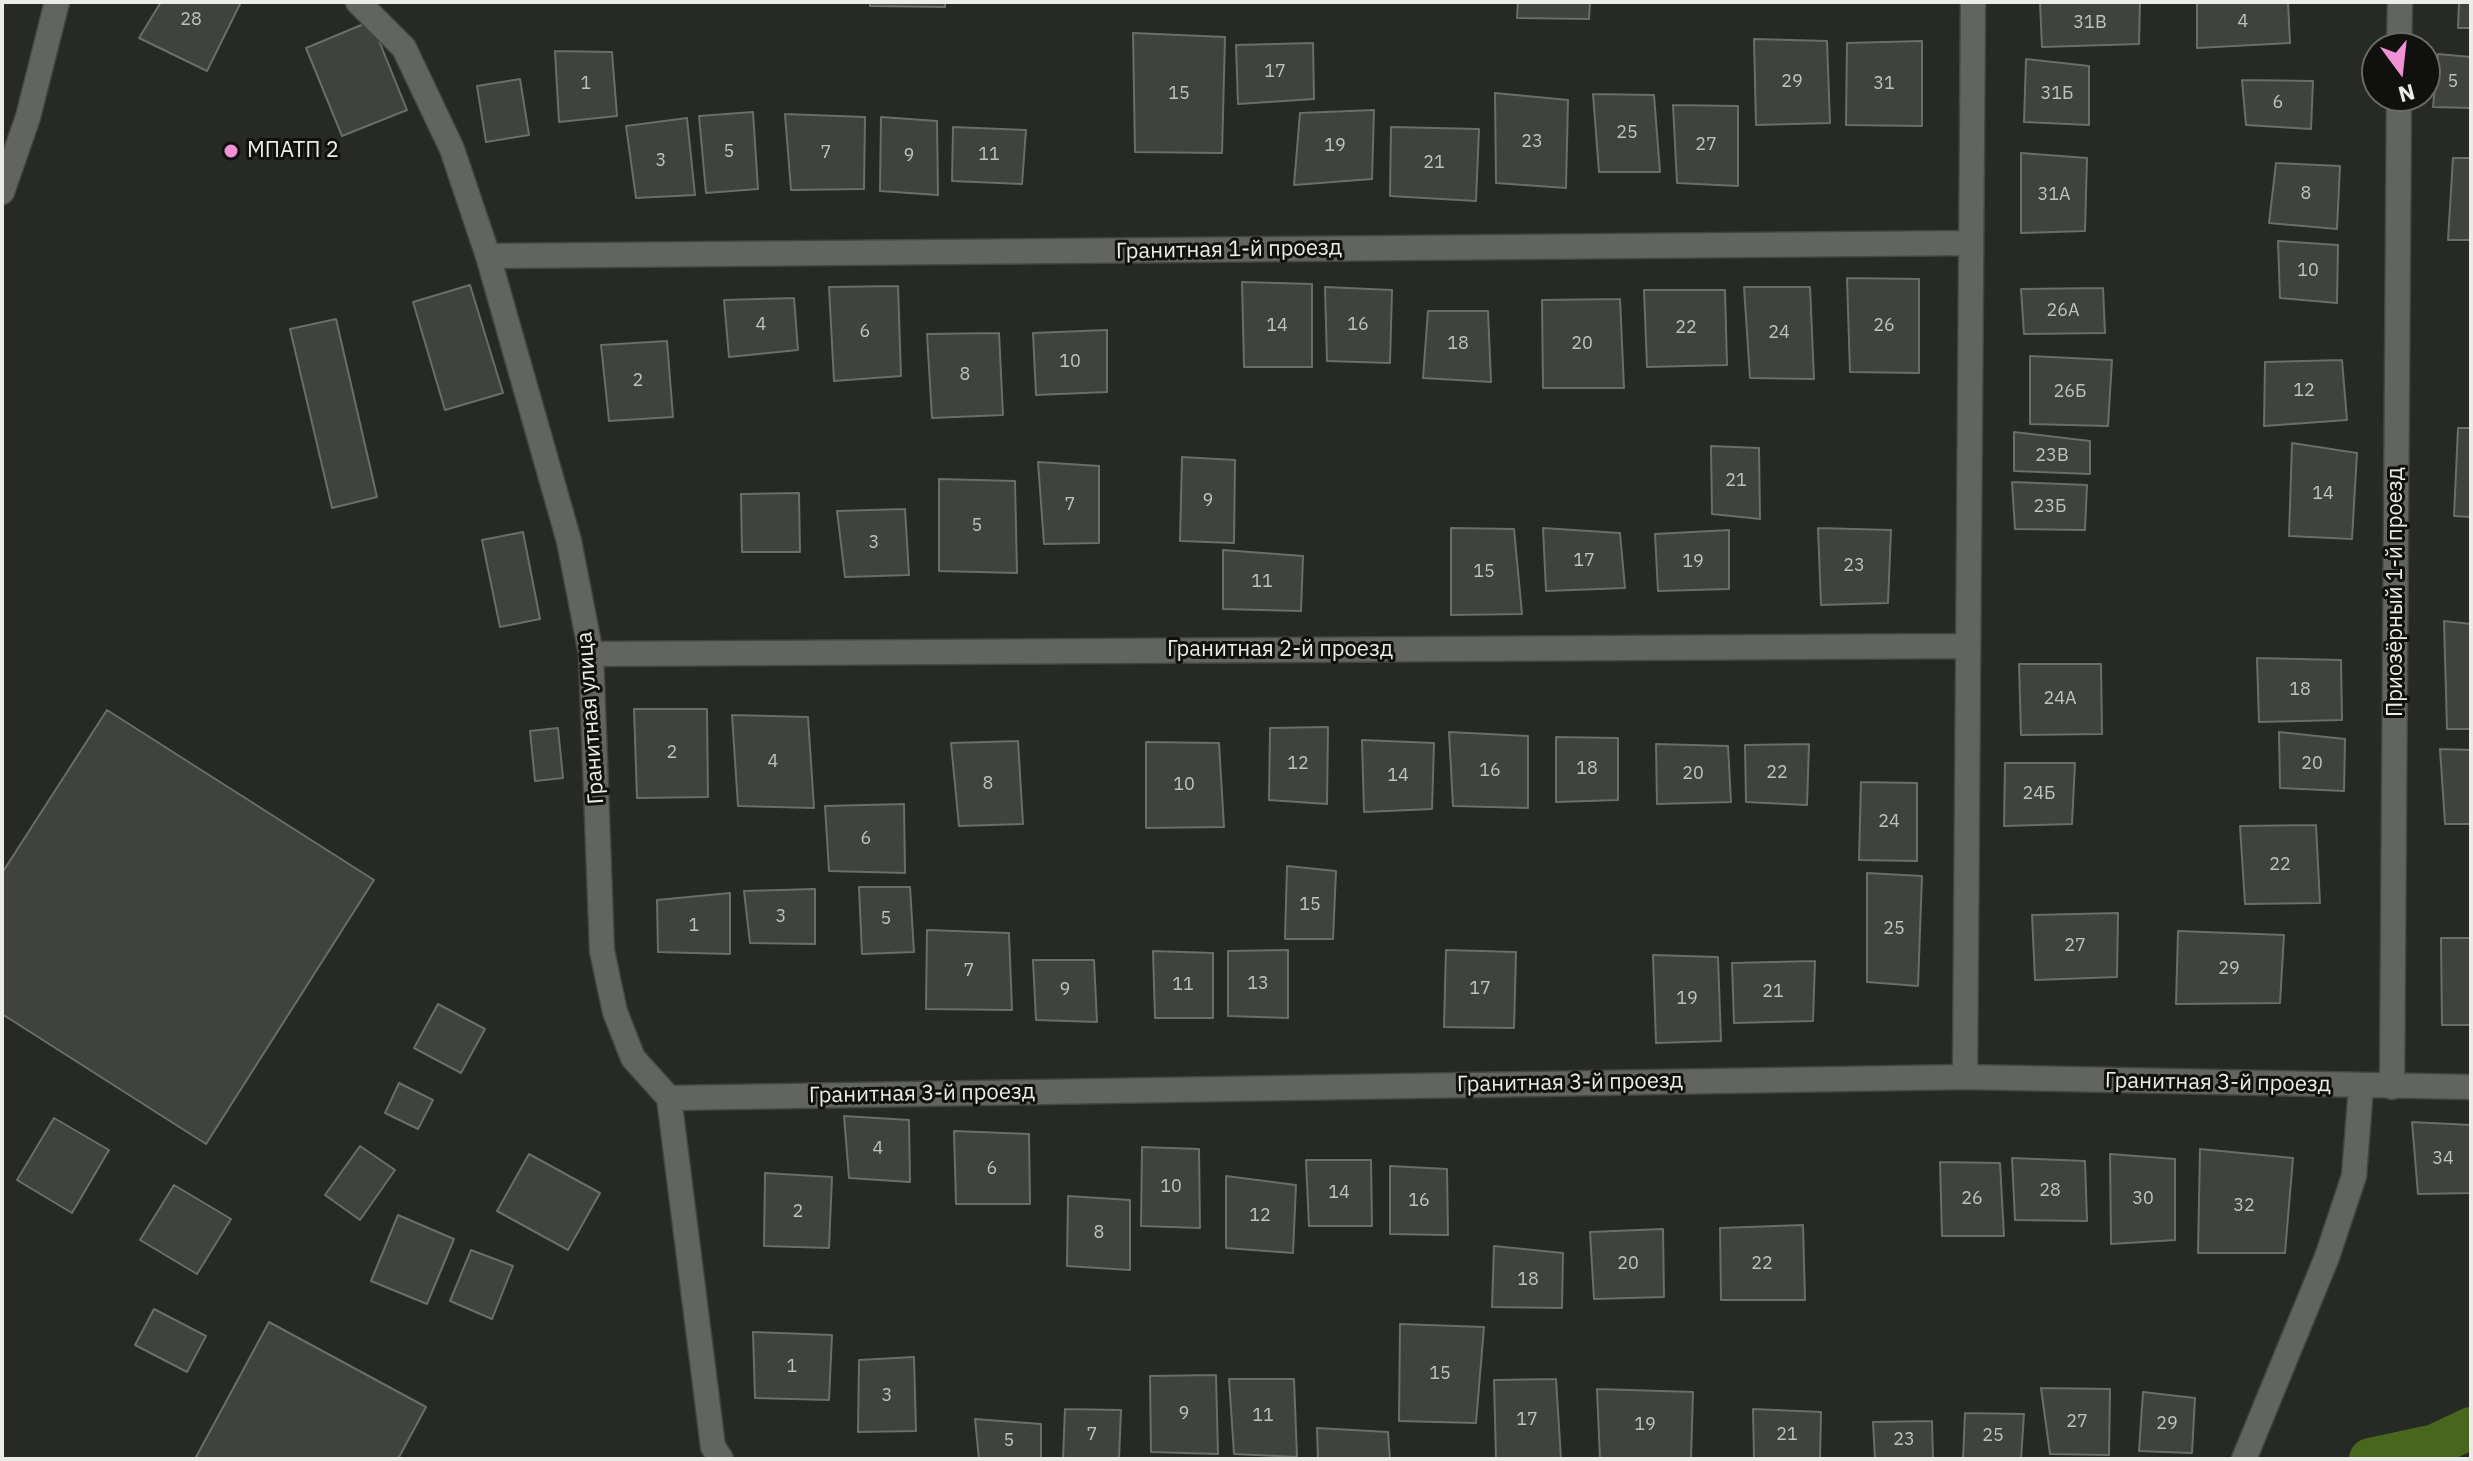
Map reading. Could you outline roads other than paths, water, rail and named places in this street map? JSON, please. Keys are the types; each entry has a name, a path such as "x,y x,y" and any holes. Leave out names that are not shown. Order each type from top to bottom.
{"street":[{"path":"2,192 28,117 57,2"},
{"name":"Гранитная улица","path":"358,2 404,48 452,149 488,256 569,541 591,654 602,951 615,1012 633,1058 669,1098"},
{"path":"1965,1077 1973,2"},
{"path":"2399,32 2400,2"},
{"name":"Приозёрный 1-й проезд","path":"2392,1087 2399,112"},
{"name":"Гранитная 1-й проезд","path":"488,256 1971,243"},
{"name":"Гранитная 2-й проезд","path":"591,654 1968,646"},
{"name":"Гранитная 3-й проезд","path":"669,1098 1965,1077 2471,1087"},
{"path":"2244,1459 2327,1257 2354,1176 2361,1087"},
{"path":"669,1098 713,1447 721,1459"}],"waterway":[{"path":"2370,1459 2435,1445 2471,1428"}],"place":[{"name":"МПАТП 2","path":"231,151"}]}
